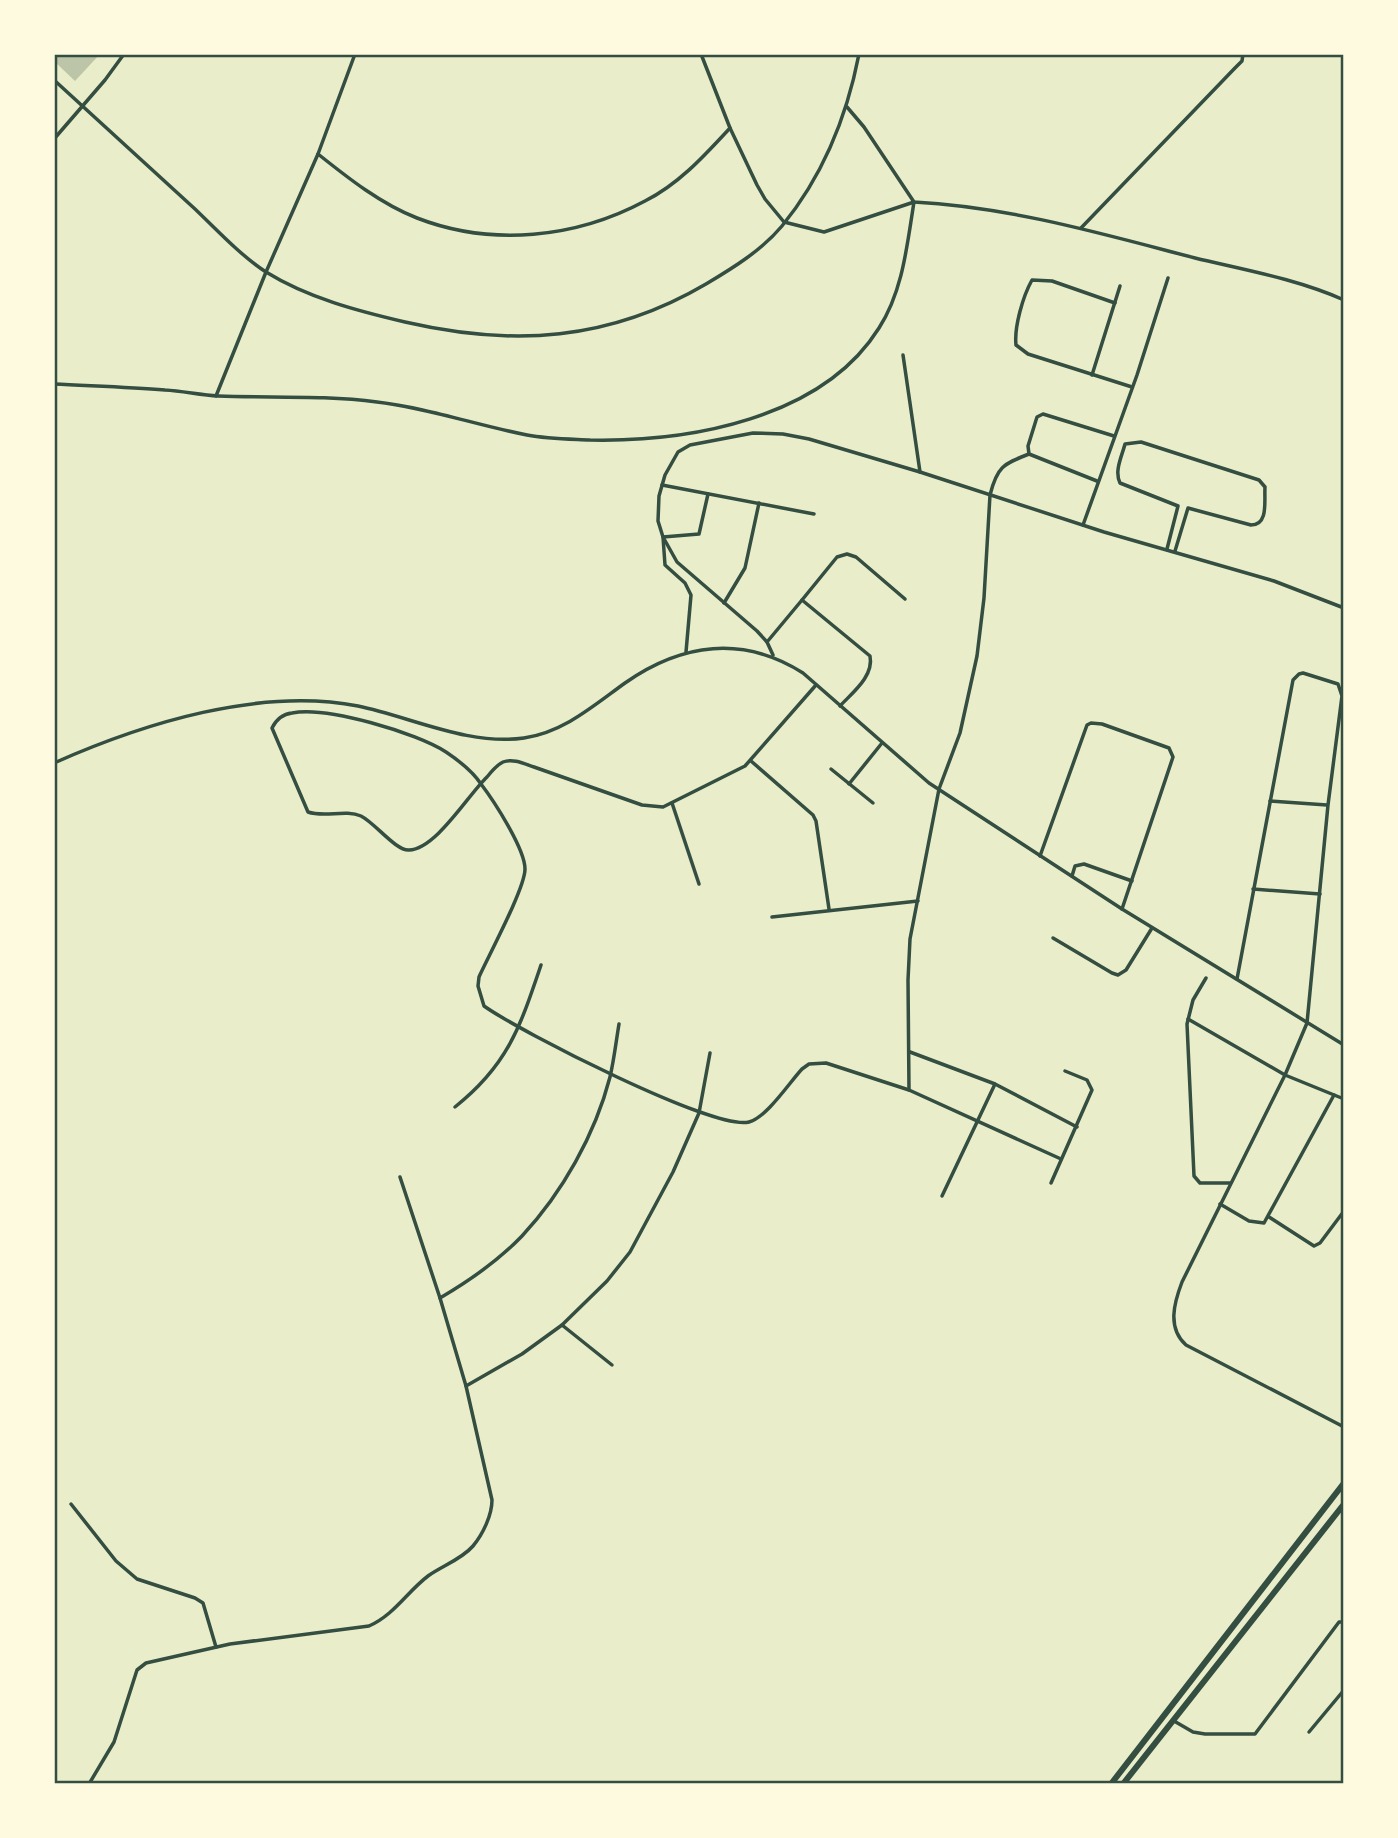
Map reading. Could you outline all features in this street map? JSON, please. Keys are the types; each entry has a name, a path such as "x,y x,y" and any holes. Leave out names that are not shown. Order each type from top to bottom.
{"highway":[{"path":"1111,1784 1344,1483"},
{"path":"1123,1784 1344,1504"}],"street":[{"path":"54,139 124,54"},
{"path":"216,396 318,154 355,54"},
{"path":"701,54 730,128 757,185 785,222 824,232 914,202 987,209 1080,228 1288,281 1344,300"},
{"path":"54,80 266,272 323,299 435,329 472,335 552,336 623,322 675,302 722,275 752,253 785,222 816,175 847,107 859,54"},
{"path":"1080,228 1242,61 1242,54"},
{"path":"54,384 167,390 216,396 376,401 433,411 551,439 629,441 730,426 776,410 819,387 858,357 878,331 894,300 914,202 864,127 847,107"},
{"path":"318,154 347,178 416,218 491,234 526,235 582,227 647,201 683,176 730,128"},
{"path":"1083,525 1168,278"},
{"path":"1115,303 1052,281 1032,281 1021,314 1016,345 1028,354 1132,387"},
{"path":"1092,375 1121,286"},
{"path":"904,355 920,472"},
{"path":"1029,454 1028,446 1037,417 1043,414 1114,436"},
{"path":"774,657 767,642 677,562 663,537 658,521 662,485 670,463 678,452 690,445 753,433 783,434 809,439 1083,525 1274,580 1344,608"},
{"path":"1167,549 1178,506 1120,483 1118,468 1125,443 1141,442 1259,480 1265,487 1264,515 1256,526 1188,508 1175,551"},
{"path":"909,1090 910,939 939,789 962,723 977,656 993,480 1003,464 1029,454 1098,481"},
{"path":"662,485 814,514"},
{"path":"663,537 699,534 708,494"},
{"path":"724,603 745,568 759,503"},
{"path":"663,537 665,565 685,583 691,595 686,652"},
{"path":"767,642 837,557 847,554 856,556 905,599"},
{"path":"802,600 870,656 872,665 869,673 840,707"},
{"path":"54,763 99,743 187,717 276,701 335,702 464,735 497,740 524,738 558,729 600,703 646,669 686,652 723,648 748,650 774,657 803,673 939,789 1152,928 1344,1045"},
{"path":"1237,979 1293,680 1303,673 1338,684 1342,696 1328,805 1307,1023 1179,1290 1174,1320 1178,1336 1192,1348 1344,1427"},
{"path":"816,685 789,713 751,761 739,770 672,803 659,807 642,805 516,762 500,763 480,783 430,840 419,848 404,850 359,815 308,812 272,728 283,716 295,712 348,717 431,744 446,753 480,783 520,848 525,871 479,976 478,986 484,1006 520,1028 699,1113 742,1123 752,1121 762,1114 802,1069 809,1064 826,1063 909,1090 1061,1159"},
{"path":"1040,856 1084,729 1091,723 1102,724 1169,748 1174,757 1122,909"},
{"path":"849,784 882,743"},
{"path":"751,761 813,815 829,909"},
{"path":"831,769 873,803"},
{"path":"1270,801 1328,805"},
{"path":"672,803 699,884"},
{"path":"1072,876 1075,866 1084,864 1133,882"},
{"path":"1253,889 1320,894"},
{"path":"772,917 918,901"},
{"path":"1053,938 1118,975 1126,970 1152,928"},
{"path":"455,1107 473,1093 495,1068 520,1028 541,965"},
{"path":"1206,978 1193,1000 1188,1019 1194,1178 1202,1184 1230,1183"},
{"path":"1188,1019 1284,1074 1344,1099"},
{"path":"440,1298 487,1266 521,1237 565,1179 600,1106 611,1073 619,1024"},
{"path":"909,1052 995,1084 1077,1127"},
{"path":"466,1386 522,1354 562,1325 607,1281 630,1252 669,1180 699,1113 710,1053"},
{"path":"1051,1183 1093,1090 1087,1080 1065,1071"},
{"path":"942,1196 995,1084"},
{"path":"1220,1203 1256,1223 1264,1223 1334,1095"},
{"path":"89,1784 114,1742 137,1670 146,1663 158,1658 216,1647 369,1626 390,1613 426,1577 473,1546 483,1529 492,1508 492,1500 466,1386 400,1177"},
{"path":"1269,1217 1314,1247 1344,1211"},
{"path":"562,1325 612,1365"},
{"path":"71,1504 116,1561 136,1579 203,1603 216,1647"},
{"path":"1172,1720 1193,1732 1255,1734 1339,1622 1344,1622"},
{"path":"1309,1732 1344,1690"}],"building":[{"path":"54,54 100,54 75,81 54,61"}]}
